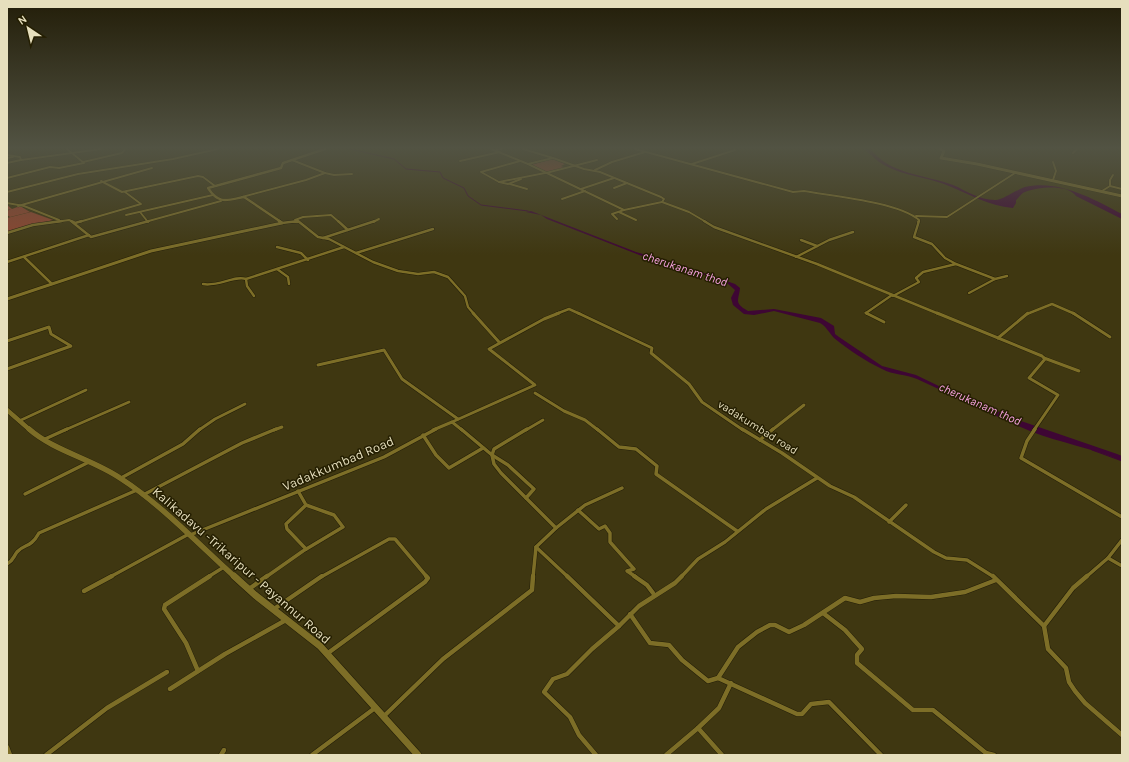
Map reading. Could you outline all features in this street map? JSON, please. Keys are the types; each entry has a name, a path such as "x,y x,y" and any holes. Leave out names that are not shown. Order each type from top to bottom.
{"main road":[{"path":"1073,185 1122,196"},
{"name":"Kalikadavu -Trikaripur - Payannur Road","path":"8,412 45,439 91,461 121,478 143,495 224,568 327,654 418,755"}],"street":[{"path":"7,192 36,185"},
{"path":"18,206 89,185"},
{"path":"75,223 141,204 124,192 108,185"},
{"path":"124,192 158,185"},
{"path":"220,185 208,188 213,195 221,201"},
{"path":"7,262 88,235 94,236 221,201 289,185"},
{"path":"510,185 527,189"},
{"path":"571,185 624,210"},
{"path":"581,189 594,185"},
{"path":"614,188 624,185"},
{"path":"632,185 661,197 664,199 662,202"},
{"path":"764,185 793,192 804,192 870,202 903,210 916,216 946,218 997,185"},
{"path":"1102,191 1110,186 1122,189"},
{"path":"562,198 585,191"},
{"path":"126,215 213,195"},
{"path":"242,197 282,222"},
{"path":"617,219 612,214 662,202 688,212 714,227 796,257 1079,371"},
{"path":"7,203 24,206 60,221"},
{"path":"140,212 148,222"},
{"path":"618,212 636,220"},
{"path":"294,221 303,217 331,215 348,230"},
{"path":"916,216 919,220 915,228 914,237 932,244 946,258 956,264 995,279"},
{"path":"323,238 376,222 379,218"},
{"path":"7,233 33,225 69,220 75,223 88,235"},
{"path":"7,299 151,251 282,222 294,221 298,221 318,237 330,239 373,262 398,271 418,274 434,272 448,277 465,296 468,307 489,333 500,342 491,347 490,350 535,385 452,422 492,455 508,465 534,489 526,498"},
{"path":"356,253 433,229"},
{"path":"796,257 817,246 852,232"},
{"path":"801,240 817,246"},
{"path":"277,247 301,253 308,260"},
{"path":"203,284 214,286 241,278 246,279 344,247"},
{"path":"24,257 52,284"},
{"path":"884,322 866,313 892,296 919,282 916,278 920,273 956,264"},
{"path":"277,269 288,278 289,284"},
{"path":"969,293 995,279 1007,276"},
{"path":"246,279 247,286 254,296"},
{"path":"998,338 1028,313 1052,304 1073,313 1110,337"},
{"name":"vadakumbad road","path":"500,342 569,308 650,346 652,348 650,353 689,384 702,402 731,423 818,478 854,497 934,552 947,558 967,560 1009,590 1044,626"},
{"path":"7,341 49,327 51,329 51,334 71,346 7,368"},
{"path":"318,365 384,350 402,379 458,419"},
{"path":"1044,358 1029,378 1058,395 1053,405 1037,424 1032,433 1021,456 1023,461 1122,517"},
{"path":"19,421 86,390"},
{"path":"535,393 564,411 585,420 619,447 636,449 657,466 656,474 737,532"},
{"path":"45,439 130,402"},
{"path":"121,478 183,444 214,419 245,404"},
{"path":"760,440 804,405"},
{"path":"543,420 494,449 492,455 494,464 556,528"},
{"name":"Vadakkumbad Road","path":"84,591 188,535 384,458 423,435 452,422"},
{"path":"143,495 242,444 282,427"},
{"path":"423,435 436,455 449,468 483,448"},
{"path":"25,494 91,461"},
{"path":"596,755 579,735 570,717 544,692 553,679 567,674 630,614 650,598 675,584 698,559 737,532 766,509 818,478"},
{"path":"383,717 443,659 532,590 536,547 556,528 585,505 622,488"},
{"path":"7,564 14,560 20,549 33,543 39,533 137,490"},
{"path":"249,589 306,549 343,527 334,515 306,505 298,491"},
{"path":"306,505 286,524 287,529 306,549"},
{"path":"889,522 906,505"},
{"path":"578,510 599,529 605,526 610,533 610,542 634,569 627,571 647,585 654,593"},
{"path":"274,609 324,575 389,540 395,539 398,541 428,578 425,582 327,654"},
{"path":"1122,540 1108,558 1073,588 1044,626 1048,649 1066,668 1069,682 1075,691 1085,703 1122,735"},
{"path":"536,547 619,626"},
{"path":"1108,558 1122,566"},
{"path":"198,671 186,643 164,608 165,605 224,568"},
{"path":"718,678 738,647 757,632 770,625 775,625 789,632 796,630 823,613 832,604 845,598 860,602 874,598 896,596 932,597 966,592 996,580"},
{"path":"823,613 845,630 862,649 857,654 857,663 913,710 933,710 986,753 994,755"},
{"path":"630,614 650,642 669,645 682,660 708,681 718,678 732,683 797,714 802,714 811,704 829,702 881,755"},
{"path":"170,690 230,650 288,620"},
{"path":"46,755 107,708 167,672"},
{"path":"666,755 719,708 732,683"},
{"path":"312,755 375,708"},
{"path":"698,728 722,755"},
{"path":"7,747 10,755"}],"shaded area":[{"path":"7,205 12,209 20,206 30,212 10,217 7,215 7,211 11,209 7,210"},
{"path":"31,212 53,220 7,232 7,218"}],"water":[{"path":"944,185 953,185 973,195 989,200 998,200 1025,187 1037,185 1063,188 1100,202 1122,214 1122,219 1076,196 1072,192 1059,188 1031,190 1021,194 1016,200 1013,208 995,205"},
{"path":"531,211 636,252 681,265 735,284 740,288 738,301 740,306 748,311 774,309 821,318 834,326 835,334 882,366 916,375 1021,421 1117,454 1122,456 1122,461 1111,456 1030,431 917,379 886,371 863,359 845,347 820,323 774,311 754,315 744,314 733,305 731,298 735,290 727,283 671,263 647,258 547,219 541,215 526,212"}],"waterway":[{"name":"cherukanam thod","path":"457,185 464,188 468,196 481,205 528,211"},
{"name":"cherukanam thod","path":"665,261 677,264"},
{"path":"1092,450 1122,461"}]}
